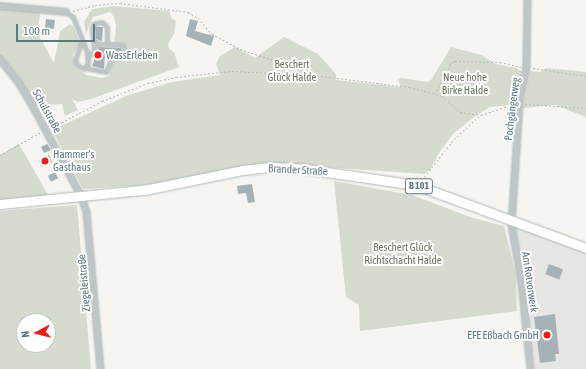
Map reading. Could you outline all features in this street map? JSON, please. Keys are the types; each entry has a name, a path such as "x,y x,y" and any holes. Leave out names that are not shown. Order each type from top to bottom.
{"main road":[{"name":"Brander Straße","path":"0,204 82,197 170,186 242,170 273,167 370,176 416,185 586,248"}],"street":[{"name":"Pochgängerweg","path":"512,221 520,104 527,67 528,0"},
{"path":"0,6 66,12"},
{"name":"Schulstraße","path":"0,59 18,81 82,197"},
{"name":"Ziegeleistraße","path":"82,197 87,212 101,369"},
{"name":"Am Rotvorwerk","path":"512,221 531,369"}],"lane":[{"path":"66,12 73,17 88,58"},
{"path":"94,49 92,28 96,22 106,24 107,44"},
{"path":"82,40 75,60 80,68 106,72 111,59 124,57 126,51 123,45 96,43 88,58 86,68"}],"path":[{"path":"66,12 96,5 120,3 188,12 198,18 212,34 240,49 322,76"},
{"path":"435,94 450,64 455,61 500,62 586,76"},
{"path":"0,155 118,94 176,77 232,71 322,76 409,87 442,96 460,112 481,115"},
{"path":"416,185 427,176 454,139 481,115 504,105 520,104 586,108"}],"shaded area":[{"path":"516,226 586,253 586,369 535,369"}],"green space":[{"path":"114,6 169,11 172,19 176,21 174,34 168,44 169,49 174,52 179,67 91,99 78,102 72,99 78,110 65,116 62,104 35,106 19,79 0,56 0,8 40,12 38,34 54,63 60,31 70,24 74,27 80,43 73,55 75,67 86,75 102,78 109,76 112,61 126,58 128,47 125,44 114,43 116,26 114,17 110,12 93,17 86,34 84,22 92,9"},
{"path":"284,37 318,54 336,74 336,80 401,87 398,80 401,78 427,82 431,80 451,47 481,55 496,64 516,68 521,71 521,75 509,105 490,107 474,117 453,134 439,153 430,170 424,174 265,163 145,185 83,189 52,130 126,96 172,82 220,75 216,64 220,56 235,47 255,58"},
{"path":"546,68 586,72 586,117 555,105 523,108 530,71 540,72"},
{"path":"19,144 51,200 0,204 0,155"},
{"name":"Beschert Glück Richtschacht Halde","path":"334,181 412,195 470,217 504,226 516,275 517,311 360,331 359,305 346,297"},
{"path":"77,205 91,369 0,369 0,211"}],"building":[{"path":"46,19 55,20 54,29 45,28"},
{"path":"190,19 198,21 195,31 214,36 211,46 186,36"},
{"path":"95,27 103,27 102,41 96,39"},
{"path":"99,47 121,48 123,52 122,54 105,55 104,69 92,66"},
{"path":"47,144 51,150 44,153 41,147"},
{"name":"Hammer's Gasthaus","path":"49,155 52,162 42,167 39,161"},
{"path":"55,172 58,178 51,182 48,176"},
{"path":"252,184 255,202 248,203 246,193 238,194 237,186"},
{"path":"549,264 563,269 559,279 545,274"},
{"name":"EFE Eßbach GmbH","path":"555,314 559,354 555,354 556,361 540,363 534,317"}],"place":[{"name":"WassErleben","path":"98,55"},
{"name":"Hammer's Gasthaus","path":"45,161"},
{"name":"EFE Eßbach GmbH","path":"547,335"}],"park label":[{"name":"Beschert Glück Halde","path":"292,71"},
{"name":"Neue hohe Birke Halde","path":"465,84"}]}
